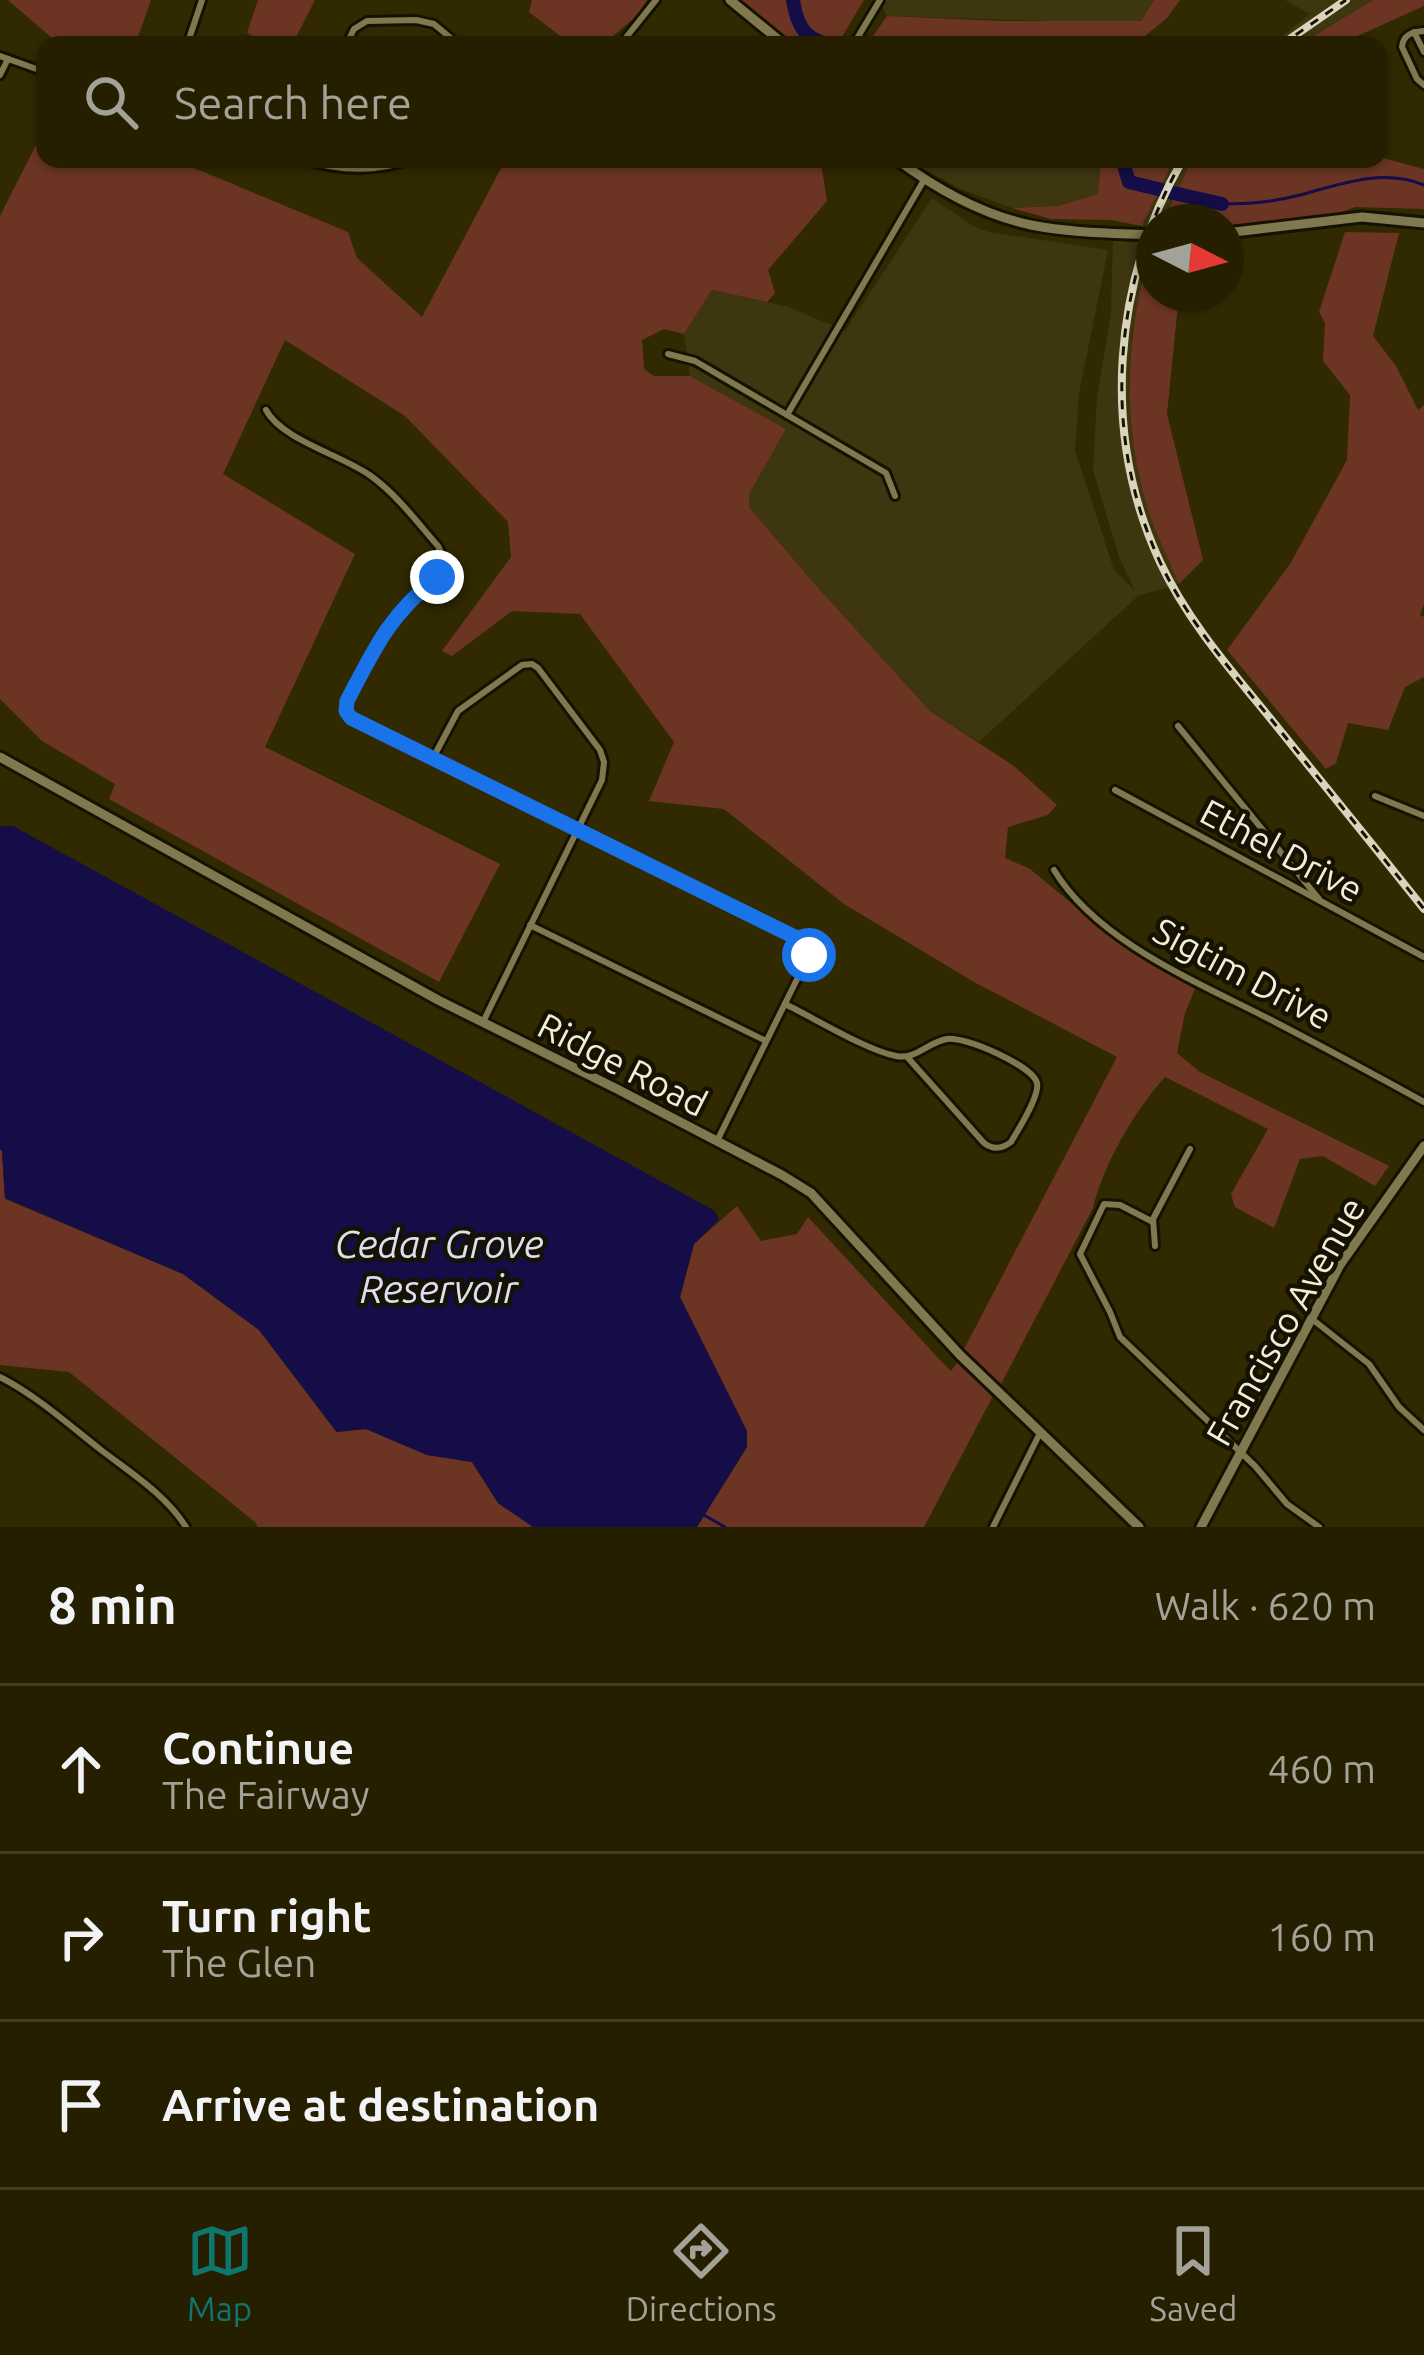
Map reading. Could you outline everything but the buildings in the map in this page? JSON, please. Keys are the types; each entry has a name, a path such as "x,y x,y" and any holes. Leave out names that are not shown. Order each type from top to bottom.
{"main road":[{"path":"730,0 774,36"},
{"path":"910,168 989,212 1020,223 1136,234"},
{"path":"1244,231 1362,217 1424,223"},
{"name":"Ridge Road","path":"0,757 482,1022 811,1193 910,1303 1139,1527"},
{"name":"Francisco Avenue","path":"1201,1527 1340,1265 1424,1146"}],"street":[{"path":"190,36 202,0"},
{"path":"628,36 656,0"},
{"path":"859,36 880,0"},
{"path":"350,36 367,22 416,20 434,24 448,36"},
{"path":"1424,52 1419,31 1402,41 1403,52 1424,85"},
{"path":"0,75 4,58 36,69"},
{"path":"787,415 925,178"},
{"path":"668,354 695,362 886,473 895,496"},
{"path":"266,410 273,424 380,484 443,554 440,573 394,616 346,704 348,715 810,947 717,1142"},
{"path":"433,759 463,706 522,664 532,664 596,745 604,762 602,780 482,1022"},
{"path":"1178,726 1321,902"},
{"name":"Ethel Drive","path":"1115,790 1424,957"},
{"path":"1376,796 1424,817"},
{"name":"Sigtim Drive","path":"1054,870 1090,913 1141,951 1424,1102"},
{"path":"530,925 766,1041"},
{"path":"785,1004 889,1055 908,1058 945,1039 970,1041 1032,1073 1036,1094 1011,1142 991,1147 908,1058"},
{"path":"1155,1246 1153,1222 1190,1149"},
{"path":"1153,1222 1120,1205 1105,1204 1080,1254 1124,1342 1287,1504 1319,1527"},
{"path":"1312,1318 1369,1364 1400,1407 1424,1430"},
{"path":"0,1378 38,1400 155,1492 176,1510 186,1527"},
{"path":"993,1527 1040,1433"}],"shaded area":[{"path":"8,0 151,0 138,36 50,36"},
{"path":"258,0 315,0 297,36 247,33"},
{"path":"532,0 647,0 638,15 613,36 560,36 529,12"},
{"path":"740,0 864,0 842,36 785,36"},
{"path":"878,0 1154,0 1141,21 1083,22 887,16"},
{"path":"1154,0 1180,0 1145,36 873,36 887,16 1141,21"},
{"path":"1285,0 1373,0 1314,36 1282,36 1310,14"},
{"path":"1373,0 1424,0 1424,6 1357,36 1314,36"},
{"path":"36,145 36,168 194,168 348,232 357,258 422,317 501,168 822,168 827,201 768,270 775,293 767,302 712,290 684,334 664,329 642,340 644,369 654,376 690,376 786,429 749,494 749,507 930,711 1014,766 1057,805 1048,815 1008,827 1005,858 1030,869 1099,926 1195,989 1177,1053 1200,1072 1389,1166 1375,1186 1323,1156 1300,1159 1274,1228 1235,1207 1231,1194 1268,1129 1165,1077 1122,1139 1093,1208 1001,1384 963,1351 1117,1057 974,982 844,904 724,809 649,801 674,742 580,614 512,611 452,656 442,651 511,557 508,522 405,416 285,340 223,474 355,554 265,747 500,864 439,982 109,799 115,784 42,741 0,699 0,216"},
{"path":"1388,159 1424,169 1424,209 1355,207 1334,215 1244,224 1244,204 1171,204 1188,168 1388,168"},
{"path":"922,168 1101,168 1098,194 1058,206 1012,208"},
{"path":"1100,168 1170,168 1153,204 1136,204 1136,225 1051,219 1012,208 1058,206 1098,194"},
{"path":"1170,168 1188,168 1171,204 1153,204"},
{"path":"932,198 989,232 1108,250 1079,393 1075,450 1114,570 1135,591 1119,557 1093,470 1097,398 1111,312 1113,240 1134,243 1136,239 1136,312 1129,382 1147,507 1179,584 1138,596 979,742 930,711 749,507 749,494 786,429 690,376 684,334 712,290 789,307 845,331"},
{"path":"1345,232 1399,233 1373,336 1396,366 1418,410 1424,405 1424,604 1420,615 1424,617 1424,677 1405,687 1388,730 1348,723 1336,763 1326,769 1227,650 1290,564 1347,460 1350,395 1323,361 1325,323 1319,312"},
{"path":"1137,312 1177,312 1167,414 1203,560 1179,584 1140,481 1132,430"},
{"path":"0,1150 5,1199 183,1274 259,1330 336,1432 366,1429 427,1455 472,1462 498,1503 533,1527 258,1527 69,1372 0,1365"},
{"path":"737,1206 761,1241 797,1234 808,1217 951,1371 959,1360 994,1394 924,1527 697,1527 747,1447 680,1297 694,1244"}],"water":[{"name":"Cedar Grove Reservoir","path":"0,826 13,826 715,1211 719,1220 694,1244 680,1297 747,1431 747,1447 697,1527 533,1527 498,1503 472,1462 427,1455 366,1429 337,1432 259,1330 183,1274 5,1198 0,1149"}],"waterway":[{"path":"793,0 797,18 810,36"},
{"path":"1125,168 1129,182 1162,190"},
{"path":"1222,204 1281,199 1377,178 1424,185"},
{"path":"1169,192 1222,204"},
{"path":"704,1515 725,1527"}],"railway":[{"path":"1294,36 1346,0"},
{"path":"1178,168 1141,255 1123,358 1128,462 1141,513 1160,562 1196,624 1424,909"}],"route":[{"path":"437,577 400,609 382,633 347,701 351,718 805,942 809,955"}]}
